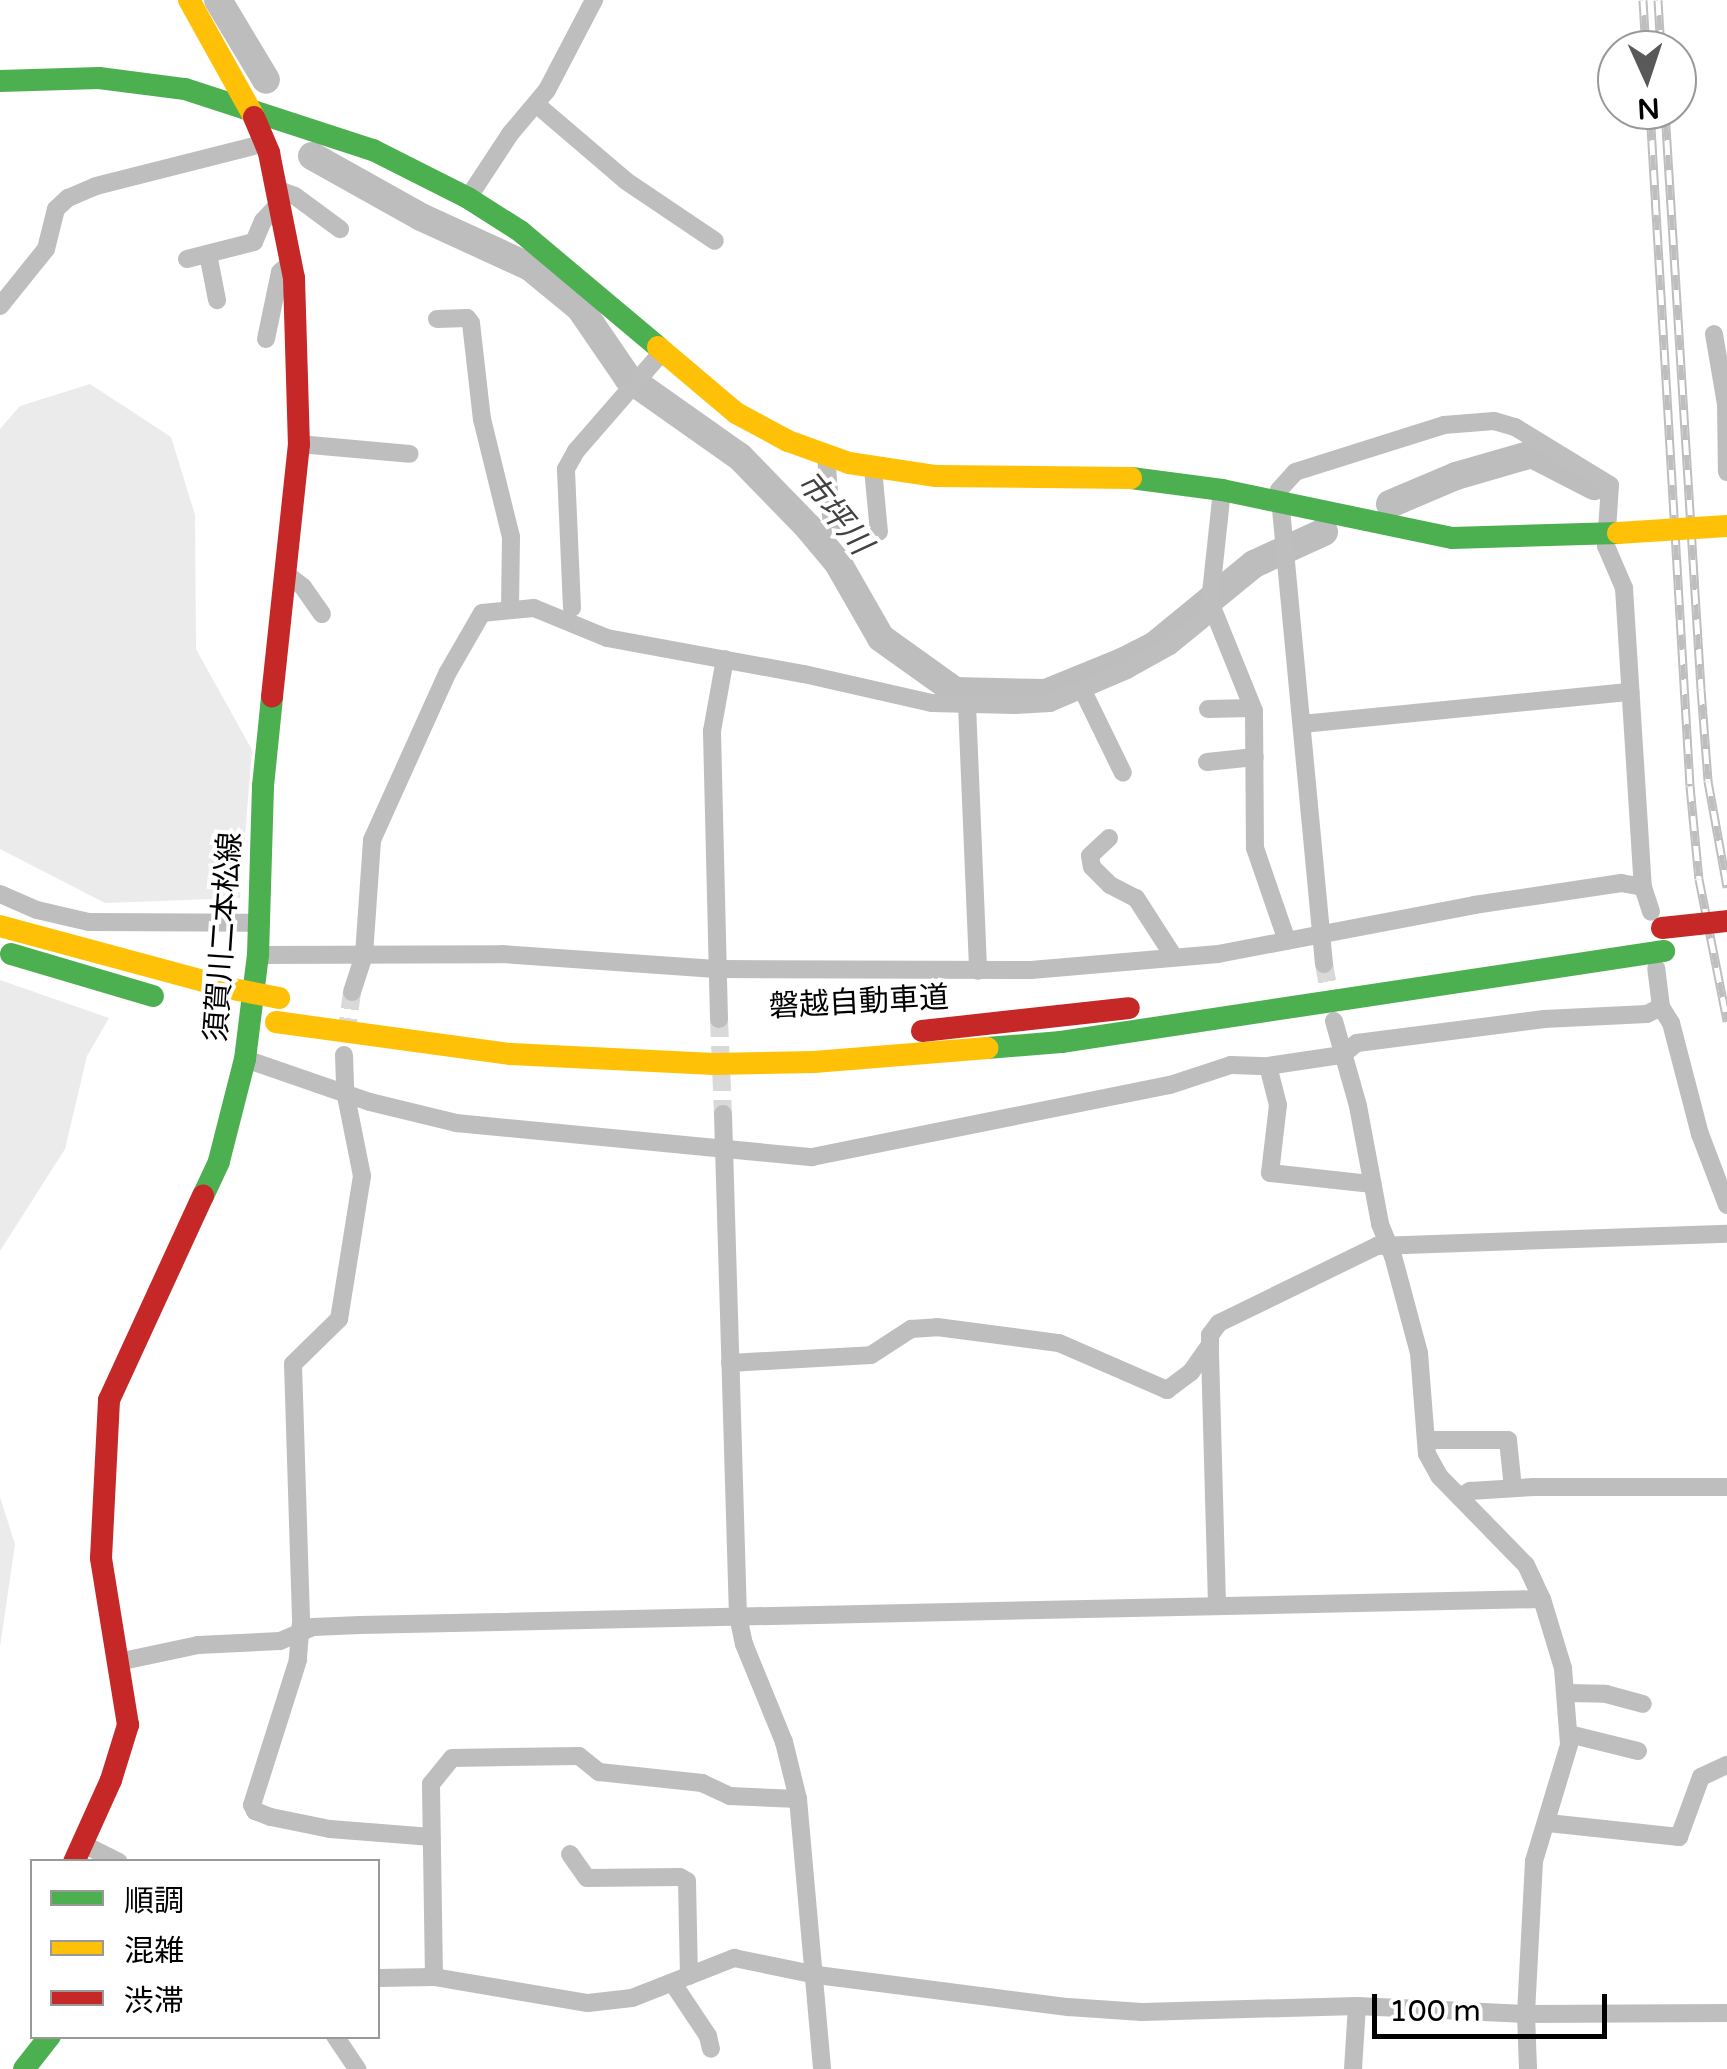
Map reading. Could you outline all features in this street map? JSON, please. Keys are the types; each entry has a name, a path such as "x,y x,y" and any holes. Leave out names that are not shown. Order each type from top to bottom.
{"main road":[{"name":"須賀川二本松線","path":"78,1852 126,1737 128,1708 106,1596 100,1526 109,1400 219,1161 245,1059 258,955 263,786 298,444 291,263 266,143 189,0"},
{"path":"0,80 134,81 186,89 373,150 468,198 549,253 736,413 826,456 873,468 936,476 1136,478 1222,490 1452,538 1727,526"},
{"name":"磐越自動車道","path":"0,926 163,974 276,1022 511,1054 714,1064 814,1062 1061,1042 1658,939 1727,921"},
{"name":"磐越自動車道","path":"828,1037 1057,1018 1658,939 1727,944"},
{"path":"0,951 177,1001"},
{"name":"磐越自動車道","path":"226,1004 279,998 508,1030 694,1040 790,1038"},
{"path":"24,2069 48,2039"}],"street":[{"path":"468,198 536,104 594,0"},
{"path":"536,104 626,181 715,242"},
{"path":"0,306 46,249 56,209 68,198 96,186 266,143"},
{"path":"187,259 254,242 278,196 295,196 340,229"},
{"path":"208,254 218,300"},
{"path":"266,339 280,272 291,263"},
{"path":"436,319 467,318 471,322 482,420 511,537 510,608"},
{"path":"1714,334 1726,404 1727,472"},
{"path":"572,608 566,469 576,450 662,352"},
{"path":"1324,964 1278,490 1295,472 1444,424 1494,421 1515,427 1610,486 1613,533 1609,561 1624,588 1643,887 1658,939 1661,1008 1671,1022 1700,1134 1727,1205"},
{"path":"298,444 410,454"},
{"path":"826,456 832,528"},
{"path":"873,468 879,532"},
{"path":"1222,490 1208,590 1212,611 1252,708 1255,848 1288,941"},
{"path":"286,574 303,587 322,614"},
{"path":"352,992 364,955 372,840 474,621 482,613 534,608 607,638 932,703 967,705 1050,703 1157,654 1212,611"},
{"path":"719,1018 712,731 725,659"},
{"path":"1082,689 1123,773"},
{"path":"1302,724 1630,692"},
{"path":"967,705 978,971"},
{"path":"1208,709 1252,708"},
{"path":"1207,762 1255,757"},
{"path":"1109,838 1090,856 1092,867 1110,885 1136,898 1174,957"},
{"path":"258,955 502,954 719,969 978,971 1174,957 1320,936 1474,906 1622,884 1643,887"},
{"path":"0,894 37,910 89,922 260,923"},
{"path":"245,1059 370,1102 456,1123 812,1157 1170,1085 1231,1065 1268,1066 1342,1055 1358,1044 1544,1018 1637,1015 1661,1008"},
{"path":"1334,1021 1358,1106 1372,1184 1419,1353 1426,1440 1433,1466 1526,1565 1542,1599 1567,1693 1569,1734 1548,1823 1534,1861 1526,2014 1528,2069"},
{"path":"344,1054 344,1090 362,1176 339,1319 293,1364 302,1622 298,1660 253,1796 255,1812 330,1829 432,1837"},
{"path":"1268,1066 1278,1105 1270,1172 1372,1184"},
{"path":"723,1114 738,1616 744,1644 784,1742 798,1799 817,1976 822,2069"},
{"path":"1218,1604 1210,1335 1219,1323 1388,1244 1727,1234"},
{"path":"730,1362 871,1355 911,1329 937,1328 1059,1343 1166,1390 1190,1372 1210,1344"},
{"path":"1426,1440 1508,1440 1513,1488"},
{"path":"1460,1497 1470,1490 1513,1488 1727,1487"},
{"path":"118,1662 198,1645 280,1641 313,1627 360,1624 1542,1599"},
{"path":"1567,1693 1606,1694 1644,1704"},
{"path":"1569,1734 1638,1751"},
{"path":"434,1977 431,1784 452,1758 579,1756 598,1772 702,1782 730,1796 798,1799"},
{"path":"1548,1823 1679,1837 1701,1777 1727,1764"},
{"path":"78,1852 107,1859"},
{"path":"570,1854 587,1878 680,1877 688,1881 682,1980 711,2049"},
{"path":"380,1978 434,1977 588,2002 632,1998 734,1958 817,1976 1123,2010 1357,2006 1526,2014 1727,2013"},
{"path":"1353,2069 1357,2006"},
{"path":"337,2039 357,2069"}],"shaded area":[{"path":"90,384 171,437 195,515 196,649 252,750 240,898 105,903 0,849 0,429 20,406"},
{"path":"0,980 109,1018 87,1056 65,1149 0,1251"},
{"path":"0,1497 15,1544 0,1647"}],"waterway":[{"name":"市坪川","path":"218,0 266,80"},
{"name":"市坪川","path":"312,156 421,217 530,267 580,308 628,378 740,457 808,527 838,563 881,638 955,691 1046,693 1124,661 1155,645 1254,564 1324,532"},
{"name":"市坪川","path":"1390,504 1456,476 1532,454 1594,486"}],"tunnel":[{"path":"1324,964 1332,1008"},
{"path":"346,1036 352,992"},
{"path":"719,1019 723,1114"}],"railway":[{"path":"1643,0 1645,30"},
{"path":"1658,0 1660,30"},
{"path":"1651,130 1690,786 1699,879 1727,1021"},
{"path":"1666,130 1708,781 1727,887"}],"traffic: fast":[{"path":"0,81 99,78 185,89 373,150 468,198 520,231 658,347"},
{"path":"1131,478 1222,490 1452,538 1618,533"},
{"path":"203,1196 219,1161 245,1059 258,955 263,786 272,697"},
{"path":"987,1048 1061,1042 1664,951"},
{"path":"11,954 153,996"},
{"path":"24,2069 48,2039"}],"traffic: slow":[{"path":"189,0 254,117"},
{"path":"658,347 736,413 788,441 849,463 936,476 1131,478"},
{"path":"1618,533 1727,526"},
{"path":"0,926 233,989"},
{"path":"233,989 279,998"},
{"path":"276,1022 511,1054 714,1064 814,1062 987,1048"}],"traffic: jam":[{"path":"254,117 269,153 294,278 299,444 272,697"},
{"path":"1662,928 1727,921"},
{"path":"922,1031 1129,1008"},
{"path":"75,1859 111,1780 128,1725 101,1558 109,1400 203,1196"}]}
